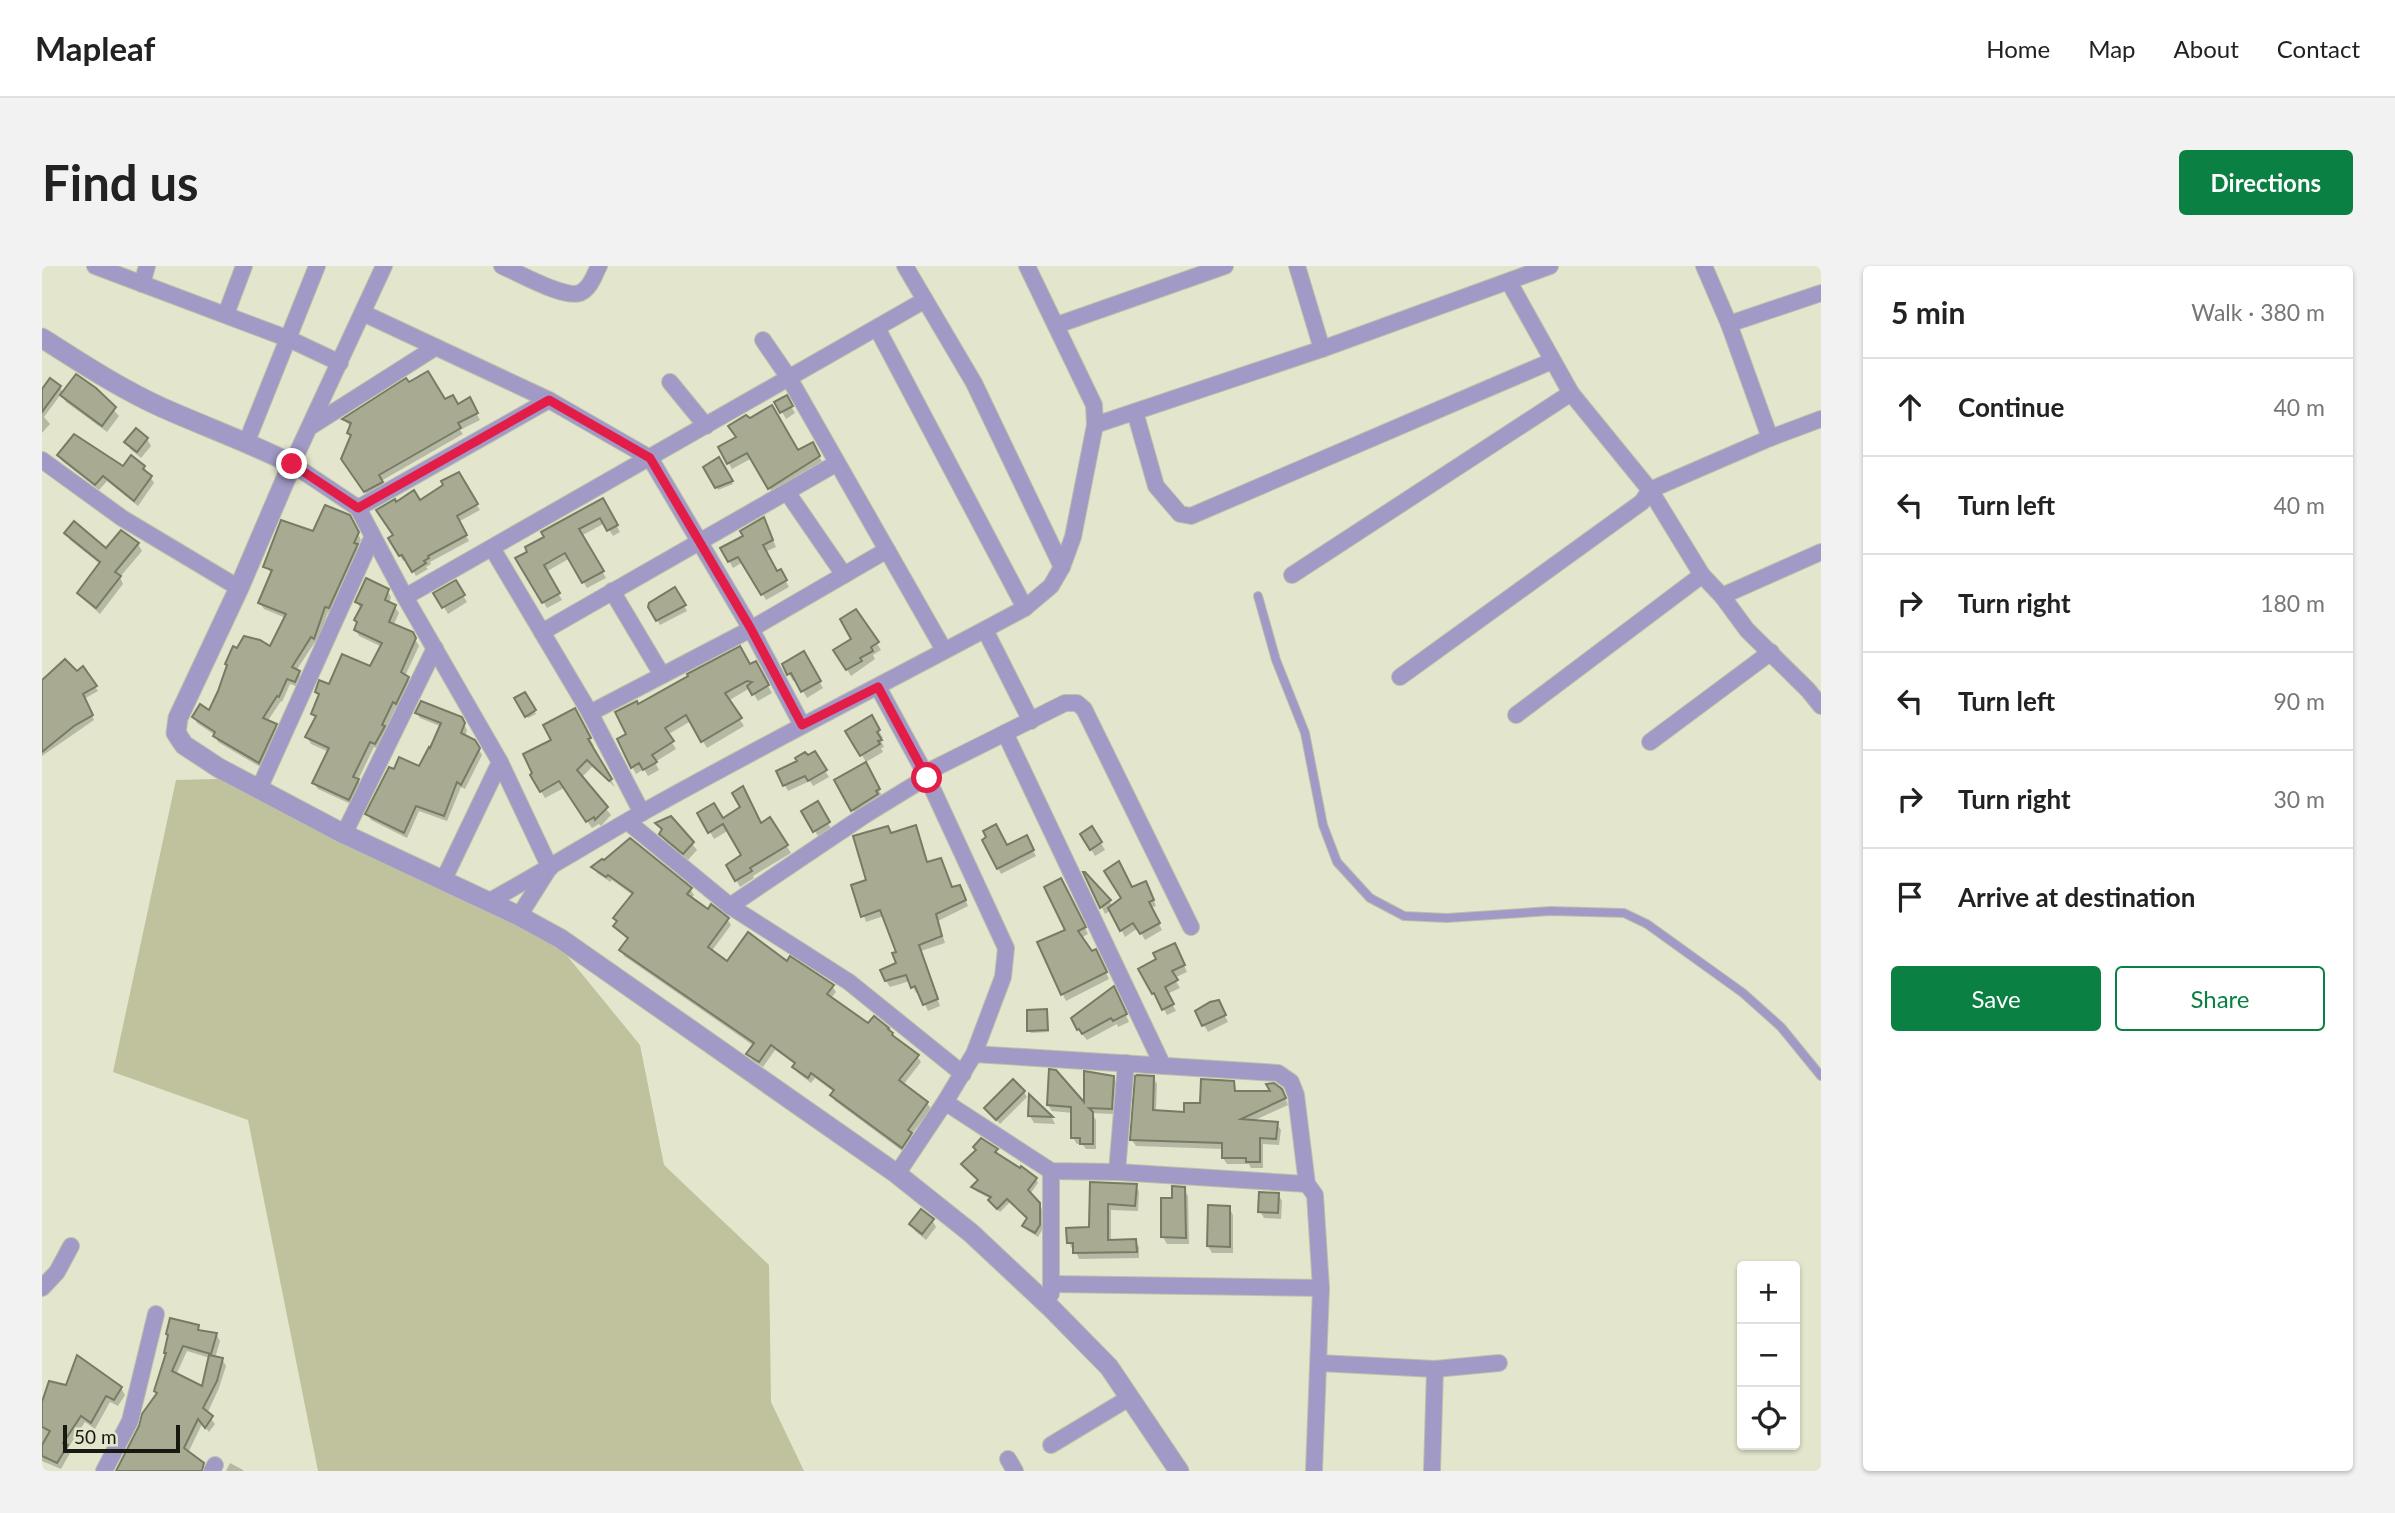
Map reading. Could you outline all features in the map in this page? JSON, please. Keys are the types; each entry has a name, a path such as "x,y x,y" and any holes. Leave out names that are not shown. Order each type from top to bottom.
{"street":[{"path":"95,266 226,314 340,363"},
{"path":"142,284 147,266"},
{"path":"226,314 244,266"},
{"path":"247,441 317,266"},
{"path":"384,266 178,719 176,733 184,745 219,768 344,834 519,916 561,939 897,1174 971,1233 1109,1367 1179,1471"},
{"path":"502,266 566,294 579,293 589,286 599,266"},
{"path":"905,266 974,383 1062,567"},
{"path":"488,902 802,725 1025,608 1051,586 1062,567 1073,537 1095,425 1094,405 1027,266"},
{"path":"1057,325 1226,266"},
{"path":"1297,266 1322,349"},
{"path":"1095,425 1322,349 1550,266"},
{"path":"1704,266 1729,324 1770,438"},
{"path":"1509,282 1571,393 1650,490 1702,575 1722,596 1747,630 1821,706"},
{"path":"1729,324 1821,293"},
{"path":"405,597 925,300"},
{"path":"363,313 549,400 650,458 751,629 802,725"},
{"path":"877,328 1025,608"},
{"path":"42,338 85,366 162,408 247,441 292,464 358,508 372,538 500,762 550,868"},
{"path":"763,340 789,378 944,650"},
{"path":"310,427 436,347"},
{"path":"1135,412 1156,486 1180,514 1191,516 1552,361"},
{"path":"670,382 706,426"},
{"path":"1292,575 1571,393"},
{"path":"358,508 549,400"},
{"path":"1400,677 1642,502 1650,490 1821,419"},
{"path":"42,460 122,518 239,588"},
{"path":"542,632 837,463"},
{"path":"787,492 844,575"},
{"path":"259,789 372,538"},
{"path":"492,548 590,713 635,817 730,906 849,982 963,1074"},
{"path":"590,713 751,629 887,550"},
{"path":"1722,596 1821,552"},
{"path":"1516,715 1702,575"},
{"path":"612,591 662,675"},
{"path":"985,630 1031,721"},
{"path":"344,834 435,648"},
{"path":"1650,742 1771,652"},
{"path":"878,687 925,776 1006,948 1003,977 974,1055 897,1174"},
{"path":"730,906 925,776 1065,704 1077,703 1084,709 1191,927"},
{"path":"1005,733 1163,1066"},
{"path":"443,881 500,762"},
{"path":"519,916 550,868"},
{"path":"974,1055 1278,1073 1291,1082 1296,1095 1307,1184 1315,1195 1321,1288 1314,1471"},
{"path":"1117,1172 1126,1063"},
{"path":"945,1102 1051,1171 1117,1172 1307,1184"},
{"path":"1050,1307 1051,1171"},
{"path":"42,1288 57,1272 71,1246"},
{"path":"1052,1284 1321,1288"},
{"path":"104,1471 130,1421 156,1314"},
{"path":"1319,1363 1435,1369 1499,1363"},
{"path":"1432,1471 1435,1369"},
{"path":"1051,1445 1129,1398"}],"lane":[{"path":"1258,596 1276,660 1305,733 1323,825 1336,862 1370,898 1404,916 1447,918 1551,911 1624,913 1658,931 1743,993 1780,1027 1821,1076"}],"green space":[{"path":"260,778 398,853 542,925 640,1045 664,1165 769,1265 771,1402 804,1471 318,1471 248,1120 113,1072 176,780"}],"building":[{"path":"428,371 445,399 453,395 458,404 470,397 478,413 458,423 461,428 379,475 383,482 364,492 341,459 351,435 347,433 351,423 342,419 406,378 409,382"},
{"path":"76,374 116,407 102,426 60,395"},
{"path":"50,378 61,386 42,412 42,389"},
{"path":"787,395 793,406 780,413 774,402"},
{"path":"772,405 798,450 813,442 820,456 768,489 747,453 727,464 718,447 736,437 728,426 746,415 750,418"},
{"path":"136,428 148,438 137,452 124,442"},
{"path":"74,434 123,466 131,455 145,466 143,469 152,476 134,501 103,476 95,485 57,455"},
{"path":"719,457 733,481 715,488 703,467"},
{"path":"459,472 478,504 457,516 467,535 428,556 424,561 426,563 412,572 388,538 393,535 376,510 395,499 396,502 414,490 420,500 443,485 441,481"},
{"path":"603,498 618,525 607,531 600,518 579,529 604,571 582,583 565,553 544,565 560,593 542,603 515,558 527,552 525,547 544,537 541,532"},
{"path":"325,505 350,515 359,532 354,543 358,544 329,608 325,607 314,639 311,637 292,667 300,671 295,682 287,679 279,697 277,696 263,718 277,724 259,763 213,736 215,732 192,717 200,704 209,710 233,646 237,648 244,636 270,646 286,614 258,603 272,570 263,567 281,520 313,531"},
{"path":"764,517 773,540 763,545 777,571 781,569 787,580 761,595 738,557 728,562 720,548 743,536 740,531"},
{"path":"74,521 106,548 121,530 139,543 115,572 121,576 96,608 77,593 100,562 64,533"},
{"path":"366,578 389,589 385,600 396,605 389,622 413,632 416,638 401,672 409,677 396,704 393,702 382,725 385,726 375,744 370,742 353,777 359,779 349,800 312,783 329,748 305,737 316,716 311,714 319,694 315,692 319,680 329,684 342,654 370,666 382,643 354,630 357,622 354,620 362,605 355,602"},
{"path":"456,580 465,595 442,608 433,593"},
{"path":"675,587 686,605 656,621 648,607 649,603"},
{"path":"856,609 879,642 871,647 873,651 860,658 862,661 846,670 833,650 851,639 840,619"},
{"path":"740,646 750,664 756,661 769,685 752,695 747,686 752,682 747,681 725,693 742,718 701,742 686,715 665,728 674,741 652,755 657,762 643,770 639,763 631,768 617,739 626,734 615,712 637,701 638,704"},
{"path":"804,651 821,681 801,692 791,673 787,675 782,664"},
{"path":"65,659 77,671 83,666 97,686 83,694 93,715 74,726 42,752 42,680"},
{"path":"525,692 536,710 525,717 514,698"},
{"path":"421,701 462,717 465,723 461,733 475,740 480,748 461,785 457,782 444,816 416,806 404,833 365,814 389,767 394,769 399,757 419,766 430,748 441,723 415,713"},
{"path":"575,708 591,738 588,739 612,779 609,781 587,760 577,770 608,807 595,820 594,817 586,822 559,781 540,792 530,775 532,773 523,754 551,740 543,725"},
{"path":"872,715 882,740 860,756 845,731"},
{"path":"815,751 827,770 808,781 805,776 783,786 776,771 797,761 795,758 805,752 808,755"},
{"path":"866,762 880,789 876,791 878,794 851,811 834,780"},
{"path":"743,786 761,823 770,817 788,845 750,868 752,871 735,881 726,865 741,855 723,824 708,833 697,813 714,803 723,818 740,807 732,793"},
{"path":"818,801 830,822 813,832 801,811"},
{"path":"671,816 694,842 683,854 659,834 662,829 655,823"},
{"path":"996,824 1007,845 1027,835 1034,850 997,869 982,840 986,837 983,831"},
{"path":"916,825 927,862 941,858 952,887 960,885 966,900 936,914 942,936 919,945 938,999 923,1005 915,986 911,988 906,975 885,981 880,970 896,963 892,953 896,952 880,910 861,917 851,885 866,880 853,836 888,826 891,833"},
{"path":"1092,826 1102,842 1090,850 1080,834"},
{"path":"630,838 692,888 687,894 708,909 711,904 729,918 708,947 727,961 748,932 787,961 790,956 834,985 827,994 868,1023 874,1016 889,1028 892,1035 919,1055 899,1080 928,1102 908,1130 912,1133 902,1148 830,1095 834,1090 811,1073 808,1078 792,1067 795,1063 771,1045 759,1062 746,1054 754,1043 619,950 628,938 613,926 617,921 613,918 633,893 608,875 606,877 591,867 604,860"},
{"path":"1119,861 1132,887 1146,881 1154,900 1149,902 1160,923 1140,934 1133,923 1120,931 1108,908 1121,898 1104,871"},
{"path":"1083,872 1111,900 1100,908"},
{"path":"1061,878 1086,927 1078,931 1092,951 1096,949 1107,972 1061,995 1037,942 1065,930 1044,887"},
{"path":"1175,943 1185,965 1172,971 1178,980 1165,987 1174,1004 1162,1010 1138,969 1156,959 1153,953"},
{"path":"1114,986 1127,1014 1113,1021 1111,1018 1082,1034 1071,1018"},
{"path":"1219,1000 1226,1015 1202,1026 1195,1011"},
{"path":"1047,1009 1048,1030 1027,1031 1027,1010"},
{"path":"1049,1069 1056,1070 1084,1102 1084,1071 1114,1076 1112,1109 1089,1108 1093,1112 1093,1144 1080,1144 1080,1138 1071,1138 1071,1107 1047,1105"},
{"path":"1137,1075 1154,1076 1153,1110 1184,1112 1184,1103 1200,1103 1201,1079 1234,1081 1235,1091 1270,1091 1266,1084 1274,1083 1282,1089 1286,1098 1241,1119 1278,1122 1276,1139 1260,1138 1260,1162 1246,1162 1246,1158 1222,1158 1222,1143 1130,1140"},
{"path":"1013,1079 1025,1091 996,1120 984,1108"},
{"path":"1029,1094 1053,1117 1028,1116"},
{"path":"981,1138 998,1149 995,1152 1037,1178 1028,1190 1040,1203 1040,1225 1035,1233 1022,1226 1027,1218 1007,1199 997,1209 988,1200 991,1197 971,1187 978,1180 961,1164 976,1150 973,1147"},
{"path":"1090,1182 1137,1184 1135,1206 1108,1204 1108,1240 1136,1239 1137,1252 1073,1253 1073,1243 1067,1243 1066,1228 1089,1227"},
{"path":"1172,1186 1185,1187 1186,1238 1161,1237 1161,1198 1172,1198"},
{"path":"1259,1192 1279,1193 1278,1213 1258,1212"},
{"path":"1208,1205 1230,1206 1230,1247 1207,1246"},
{"path":"921,1209 934,1219 922,1234 909,1224"},
{"path":"170,1318 199,1325 198,1330 217,1333 211,1354 183,1346 172,1371 202,1386 209,1355 223,1358 217,1381 203,1408 213,1416 205,1428 198,1419 184,1448 204,1463 202,1471 116,1471 139,1426 142,1414 157,1393 154,1391 166,1353 166,1334"},
{"path":"77,1355 122,1387 114,1400 106,1396 91,1423 81,1416 63,1443 68,1445 57,1463 42,1456 42,1445 50,1431 42,1427 42,1402 49,1381 66,1385"}],"route":[{"path":"292,464 358,508 549,400 650,458 751,629 802,725 878,687 927,778"}]}
